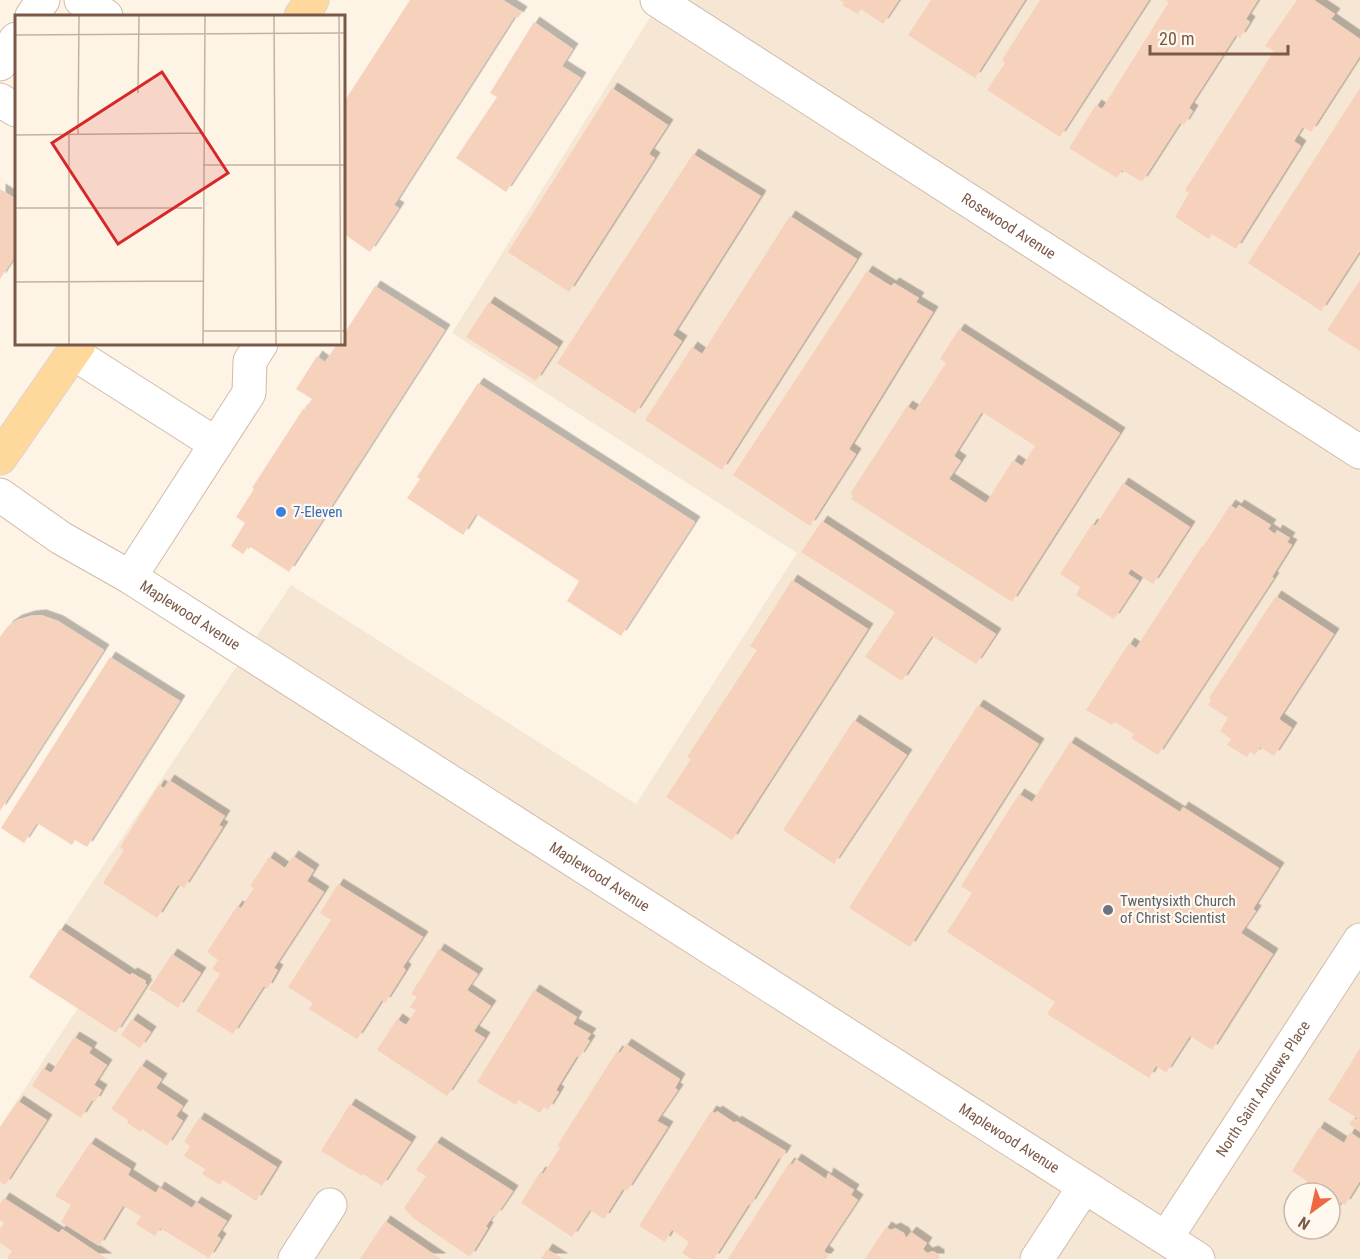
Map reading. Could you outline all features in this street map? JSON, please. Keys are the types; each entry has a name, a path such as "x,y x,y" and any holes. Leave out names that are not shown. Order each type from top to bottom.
{"main road":[{"path":"302,15 312,0"},
{"path":"0,458 76,348"}],"street":[{"path":"33,15 44,0"},
{"path":"81,0 104,15"},
{"name":"Rosewood Avenue","path":"657,0 1360,452"},
{"path":"0,64 15,41"},
{"path":"0,99 15,109"},
{"path":"130,577 249,393 250,361 260,345"},
{"path":"76,348 216,444"},
{"name":"Maplewood Avenue","path":"0,495 61,538 130,577 1198,1259"},
{"name":"North Saint Andrews Place","path":"1166,1238 1360,940"},
{"path":"1037,1259 1084,1187"},
{"path":"295,1259 330,1205"}],"shaded area":[{"path":"661,0 1360,0 1360,1259 0,1259 0,1126 78,1008 29,977 291,585 636,804 797,553 452,333"}],"building":[{"path":"410,0 503,0 522,12 518,18 515,16 394,205 399,208 370,252 345,235 345,100"},
{"path":"840,0 899,0 883,24 861,9 858,14 842,5 844,3"},
{"path":"931,0 1025,0 975,78 908,35"},
{"path":"1040,0 1149,0 1060,137 987,90 1005,63 1002,60"},
{"path":"1165,0 1258,0 1246,19 1250,22 1240,38 1236,35 1189,108 1193,111 1184,125 1180,123 1142,182 1122,170 1117,178 1069,148 1096,105 1102,109 1169,2"},
{"path":"1297,0 1314,0 1335,14 1331,19 1360,39 1360,56 1311,132 1303,127 1294,141 1301,146 1236,249 1212,234 1209,239 1175,217 1189,193 1185,190 1274,51 1265,46"},
{"path":"534,22 573,49 562,66 581,78 506,192 456,158 497,97 490,93"},
{"path":"612,88 668,125 649,154 655,158 569,292 508,252"},
{"path":"1360,88 1360,251 1321,311 1248,263"},
{"path":"693,154 761,196 673,335 682,341 635,414 557,363"},
{"path":"0,189 15,198 15,256 0,279"},
{"path":"790,216 857,259 722,470 645,420 692,347 702,354"},
{"path":"867,271 891,286 894,283 919,298 916,302 933,312 849,449 856,454 810,526 733,475"},
{"path":"1360,280 1360,351 1327,330"},
{"path":"375,286 445,330 289,572 249,546 243,554 231,546 245,523 236,517 254,489 252,488 303,409 305,410 312,399 296,389 317,356 325,362 336,345 345,345 345,332"},
{"path":"489,302 558,347 536,381 466,337"},
{"path":"959,329 1120,433 1012,602 851,499 853,496 850,494 907,406 915,411 946,363 940,359","holes":["982,412 1035,446 1022,466 1013,460 986,503 949,479 961,461 954,456"]},
{"path":"478,383 695,522 621,636 567,601 579,581 476,514 463,535 407,498 420,479 417,477"},
{"path":"1123,483 1190,527 1153,584 1131,569 1128,574 1139,581 1114,619 1076,595 1080,587 1060,574 1092,524 1095,526"},
{"path":"1230,505 1236,509 1239,505 1271,525 1268,529 1275,534 1277,530 1290,538 1287,542 1292,545 1272,577 1274,578 1158,755 1131,738 1134,734 1115,722 1112,725 1086,710 1129,643 1136,648"},
{"path":"822,521 996,634 976,664 932,636 902,681 865,657 895,612 801,552"},
{"path":"792,580 868,629 732,840 666,797 691,759 687,757 757,650 750,646"},
{"path":"1276,596 1334,634 1279,719 1292,728 1274,756 1260,747 1255,755 1250,752 1247,757 1227,745 1231,739 1220,731 1228,718 1208,705 1211,700 1209,698"},
{"path":"41,615 58,621 104,650 0,811 0,637 8,626 17,620"},
{"path":"110,657 180,701 87,847 75,840 72,845 37,823 24,843 1,828"},
{"path":"978,705 1039,744 910,947 849,908"},
{"path":"854,720 907,755 834,864 783,830"},
{"name":"Twentysixth Church of Christ Scientist","path":"1070,742 1180,812 1183,807 1279,868 1253,909 1256,911 1241,933 1273,954 1212,1050 1190,1036 1166,1073 1156,1066 1149,1078 1047,1014 1055,1002 947,932 972,893 961,886 1019,794 1032,802"},
{"path":"169,780 225,816 219,825 223,827 184,888 178,885 157,918 103,883 124,850 120,847 159,785 164,788"},
{"path":"293,856 314,870 307,881 324,892 274,968 278,970 267,989 264,986 233,1034 196,1011 220,974 212,969 218,960 207,952 237,906 241,908 254,888 250,886 269,857 285,868"},
{"path":"338,884 423,937 403,967 406,970 385,1003 382,1000 357,1039 309,1009 313,1003 288,987 331,920 320,913"},
{"path":"60,929 130,975 132,973 146,981 147,985 116,1033 29,977"},
{"path":"439,949 478,974 467,990 491,1006 474,1031 485,1038 447,1096 377,1050 397,1019 406,1025 416,1010 410,1007 417,997 411,994"},
{"path":"172,954 201,973 178,1008 149,989"},
{"path":"534,990 577,1017 573,1024 591,1034 587,1039 590,1041 579,1058 577,1056 556,1090 559,1092 548,1110 544,1107 540,1113 518,1100 516,1105 477,1082"},
{"path":"132,1019 151,1032 140,1048 121,1035"},
{"path":"74,1037 92,1048 89,1053 107,1065 94,1085 102,1090 95,1102 92,1100 81,1118 32,1086 43,1068 51,1073"},
{"path":"626,1044 680,1079 675,1088 678,1090 657,1121 668,1127 627,1191 623,1189 604,1219 590,1210 572,1237 521,1203 540,1172 543,1174 560,1148 557,1146 617,1051 620,1053"},
{"path":"1360,1048 1360,1132 1349,1124 1357,1118 1328,1100"},
{"path":"141,1065 162,1079 156,1088 183,1106 176,1116 183,1121 167,1146 142,1129 141,1132 127,1123 128,1120 111,1109"},
{"path":"18,1101 47,1120 5,1185 0,1182 0,1127"},
{"path":"350,1104 411,1142 382,1186 321,1151"},
{"path":"711,1111 715,1113 717,1111 735,1123 736,1121 786,1151 781,1159 779,1158 714,1259 691,1259 682,1253 689,1242 672,1230 665,1242 639,1226"},
{"path":"199,1118 277,1167 256,1201 223,1180 220,1185 202,1174 205,1169 184,1156 190,1146 184,1142"},
{"path":"1319,1127 1344,1143 1350,1132 1360,1139 1360,1181 1345,1205 1342,1203 1342,1181 1307,1181 1292,1171"},
{"path":"436,1142 513,1191 496,1216 494,1215 486,1226 488,1228 470,1257 413,1218 404,1208 426,1176 416,1170"},
{"path":"90,1143 131,1169 128,1175 156,1193 159,1187 192,1208 196,1202 227,1221 217,1236 221,1239 209,1258 160,1228 155,1236 136,1224 141,1216 123,1206 99,1246 61,1222 71,1205 55,1196"},
{"path":"796,1159 826,1179 828,1173 854,1190 851,1195 858,1200 824,1251 829,1255 826,1259 728,1259 789,1163 792,1165"},
{"path":"4,1198 59,1233 62,1229 107,1259 7,1259 12,1251 0,1243 0,1229 4,1223 0,1220 0,1204"},
{"path":"385,1221 441,1259 360,1259"},
{"path":"886,1227 891,1230 895,1228 904,1233 906,1238 911,1232 927,1243 923,1249 927,1253 933,1251 939,1255 939,1259 865,1259"},
{"path":"547,1249 563,1259 541,1259"}],"place":[{"name":"7-Eleven","path":"281,512"},
{"name":"Twentysixth Church of Christ Scientist","path":"1108,910"}]}
